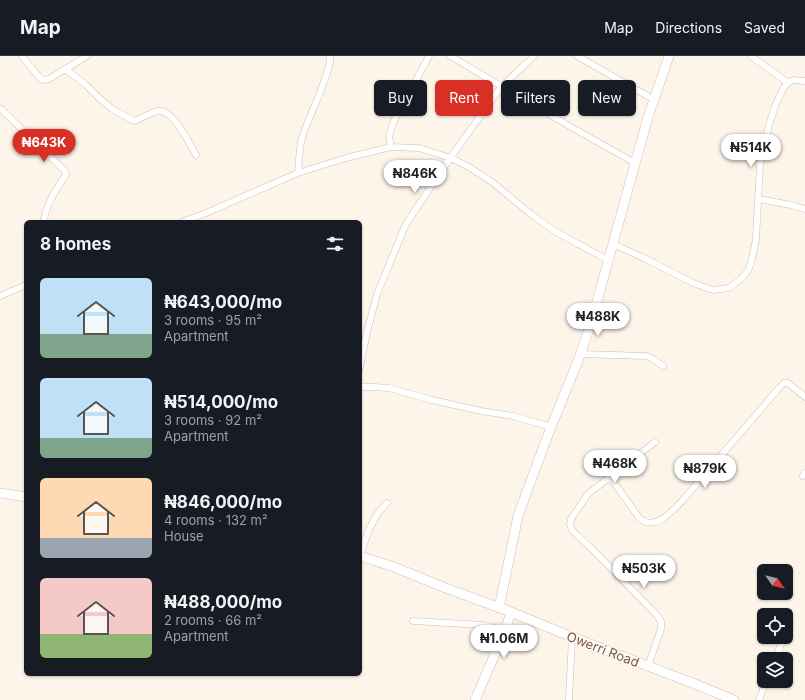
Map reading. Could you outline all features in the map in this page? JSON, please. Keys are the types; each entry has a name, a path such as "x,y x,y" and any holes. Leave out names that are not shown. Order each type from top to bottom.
{"main road":[{"path":"499,608 518,516 551,427 581,354 591,323 653,99 669,56"},
{"path":"0,493 24,497"},
{"name":"Owerri Road","path":"362,557 394,567 443,588 511,612 734,700"},
{"path":"475,700 505,631 511,612"}],"street":[{"path":"22,56 38,78 43,80 65,70 88,56"},
{"path":"298,173 301,140 329,70 330,56"},
{"path":"391,147 389,136 392,123 429,56"},
{"path":"362,357 377,294 406,224 501,87 450,56"},
{"path":"508,80 534,56"},
{"path":"577,56 653,99"},
{"path":"751,56 788,83"},
{"path":"65,70 85,84 112,109 132,120 135,121 158,110 167,112 176,121 196,155"},
{"path":"613,244 693,283 713,290 729,288 741,279 750,265 756,239 760,164 775,106 784,87 788,83 793,80 805,80"},
{"path":"1,109 65,170 66,174 52,196 44,214 44,220"},
{"path":"551,116 635,163"},
{"path":"188,220 206,214 298,173 346,158 391,147 419,148 451,158 469,167 492,182 532,215 556,232 608,260"},
{"path":"759,198 805,209"},
{"path":"0,296 24,286"},
{"path":"581,354 646,356 663,366"},
{"path":"610,477 640,519 645,522 655,522 669,515 682,502 784,383 788,382 805,397"},
{"path":"362,387 389,388 432,400 481,411 513,416 551,427"},
{"path":"648,666 661,629 661,621 655,613 591,548 577,536 570,525 571,519 588,494 656,442"},
{"path":"362,550 369,529 387,503"},
{"path":"413,621 484,625 505,631"},
{"path":"569,700 572,637"},
{"path":"759,700 763,688"}]}
